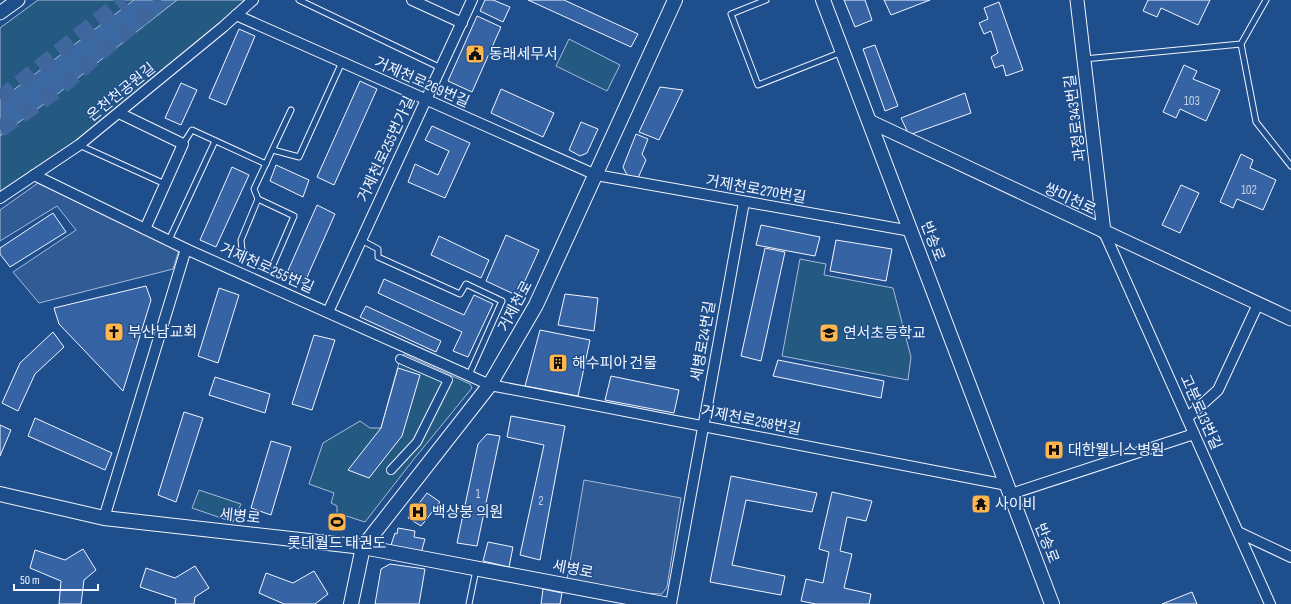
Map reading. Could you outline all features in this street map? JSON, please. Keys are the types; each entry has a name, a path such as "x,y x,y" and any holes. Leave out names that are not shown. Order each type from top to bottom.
{"main road":[{"name":"거제천로","path":"351,604 364,547 490,385 536,305 676,0"},
{"name":"반송로","path":"823,0 1052,604"},
{"name":"세병로","path":"0,494 104,518 364,547 476,568 635,601 664,604"}],"street":[{"path":"0,13 18,0"},
{"name":"온천천공원길","path":"0,198 79,145 253,0"},
{"path":"412,0 462,23"},
{"name":"거제천로255번가길","path":"328,312 442,68 472,0"},
{"name":"과정로343번길","path":"1077,0 1104,232"},
{"name":"거제천로269번길","path":"236,15 596,175"},
{"path":"119,113 183,144 145,229"},
{"name":"쌍미천로","path":"869,121 1291,319"},
{"name":"거제천로255번길","path":"34,175 186,249 490,385"},
{"name":"거제천로270번길","path":"596,175 911,231"},
{"name":"세병로24번길","path":"671,604 744,202"},
{"name":"고분로13번길","path":"1104,232 1270,604"},
{"path":"104,518 186,249"},
{"path":"1187,418 1218,390 1258,304"},
{"path":"390,470 417,442 448,380 400,359"},
{"name":"거제천로258번길","path":"490,385 703,426 1009,489"},
{"path":"1009,489 1194,434"},
{"path":"1238,532 1291,557"}],"lane":[{"path":"299,0 442,68"},
{"path":"766,0 731,14 758,85 843,51"},
{"path":"1266,0 1241,44 1256,122 1291,166"},
{"path":"1084,59 1241,44"},
{"path":"273,150 299,157 342,62"},
{"path":"249,256 242,250 241,240 258,200 254,189 291,110"},
{"path":"183,144 192,130 266,164"},
{"path":"169,240 215,141"},
{"path":"79,145 165,184"},
{"path":"258,200 294,216 273,265"},
{"path":"361,240 378,249 378,257 460,294 466,284 502,301 468,376"},
{"path":"469,604 476,568"}],"shaded area":[{"path":"38,0 249,0 96,126 0,196 0,28"},
{"path":"134,0 177,0 55,96 0,136 0,100"},
{"path":"569,39 620,65 607,91 556,66"},
{"path":"38,183 179,250 173,269 39,303 13,272 76,230 57,206 0,241 0,210"},
{"path":"800,259 826,264 824,275 893,288 911,357 908,380 782,356"},
{"path":"404,354 470,384 472,388 365,522 337,513 337,506 331,503 334,493 309,484 323,443 360,421 370,428 381,428 400,359"},
{"path":"584,480 681,498 667,587 662,594 642,593 567,580"},
{"path":"199,490 241,504 233,522 192,508"}],"building":[{"path":"485,0 493,0 510,7 503,22 480,11"},
{"path":"528,0 564,0 638,34 631,47"},
{"path":"844,0 865,0 872,20 855,27"},
{"path":"884,0 930,0 891,15"},
{"path":"1148,0 1210,0 1198,25 1161,8 1157,17 1143,11"},
{"path":"999,2 1023,70 1006,76 1003,65 995,68 991,57 998,53 991,31 984,34 979,23 988,19 984,8"},
{"name":"동래세무서","path":"477,16 501,27 472,92 448,81"},
{"path":"239,29 255,36 226,105 209,98"},
{"path":"875,45 898,106 885,111 863,49"},
{"path":"1184,65 1197,71 1193,79 1220,90 1206,121 1180,109 1176,118 1163,112"},
{"path":"360,81 377,89 334,185 317,177"},
{"path":"181,83 197,90 181,125 165,118"},
{"path":"660,87 683,90 659,140 639,132"},
{"path":"501,89 554,113 543,137 491,113"},
{"path":"965,93 971,113 909,135 901,118"},
{"path":"581,122 598,129 587,153 580,156 569,150"},
{"path":"432,126 470,143 445,198 408,182 415,164 438,175 449,151 425,140"},
{"path":"636,134 648,139 642,154 646,160 638,178 627,175 623,167"},
{"path":"1241,154 1253,160 1250,168 1276,180 1263,210 1237,199 1233,208 1220,202"},
{"path":"276,165 309,180 303,197 270,181"},
{"path":"232,167 249,175 216,247 200,240"},
{"path":"1181,185 1199,193 1180,233 1162,225"},
{"path":"317,205 335,214 304,284 286,275"},
{"path":"53,213 66,232 10,267 0,254 0,248"},
{"path":"761,225 820,237 815,256 756,245"},
{"path":"506,235 539,250 518,296 486,281"},
{"path":"439,236 489,260 481,278 431,255"},
{"path":"836,240 892,249 886,281 830,271"},
{"path":"765,248 785,252 761,361 741,356"},
{"path":"384,279 464,315 474,295 493,304 468,357 453,351 462,332 378,293"},
{"path":"146,286 151,300 123,391 59,324 54,308"},
{"path":"219,288 239,295 218,363 198,356"},
{"path":"565,294 598,298 594,331 558,325"},
{"path":"366,306 441,341 436,352 360,317"},
{"name":"해수피아 건물","path":"540,330 590,340 578,396 525,386"},
{"path":"53,332 64,347 35,374 18,411 2,403 20,363"},
{"path":"314,335 335,340 312,410 292,404"},
{"path":"778,360 884,381 881,398 773,376"},
{"path":"398,368 420,375 402,436 369,478 348,470 381,428"},
{"path":"611,376 679,390 674,413 605,400"},
{"path":"215,377 270,394 265,413 209,395"},
{"path":"184,412 203,418 176,502 158,495"},
{"path":"511,416 565,426 540,560 520,555 544,445 507,437"},
{"path":"35,418 112,453 105,470 28,436"},
{"path":"0,425 11,430 0,456"},
{"path":"487,434 500,436 477,546 457,543 478,444"},
{"path":"271,441 291,447 271,515 251,508"},
{"path":"731,476 817,493 812,512 746,500 732,565 785,576 781,595 710,582"},
{"path":"832,492 872,501 866,521 847,517 840,551 852,554 844,588 871,594 869,604 816,604 801,601 806,579 823,583 829,552 819,549"},
{"path":"427,493 440,502 421,526 408,518"},
{"path":"398,528 415,531 414,537 425,539 421,553 391,545 395,533 397,534"},
{"path":"488,542 513,547 509,567 483,561"},
{"path":"83,549 96,570 84,580 81,604 59,604 61,581 30,568 35,550 65,560"},
{"path":"390,564 425,569 419,604 375,604 381,569"},
{"path":"195,566 209,588 195,597 194,604 175,604 176,599 140,587 146,568 175,578"},
{"path":"314,571 328,594 315,604 284,604 259,593 266,573 293,583"},
{"path":"543,589 562,593 560,604 541,604"},
{"path":"1192,592 1197,604 1162,604"}],"tunnel":[{"path":"0,99 124,0"},
{"path":"0,129 58,89 161,0"}],"place":[{"name":"동래세무서","path":"475,54"},
{"name":"부산남교회","path":"114,332"},
{"name":"연서초등학교","path":"829,333"},
{"name":"해수피아 건물","path":"558,363"},
{"name":"대한웰니스병원","path":"1054,450"},
{"name":"사이비","path":"981,504"},
{"name":"백상붕 의원","path":"418,512"},
{"name":"롯데월드 태권도","path":"337,522"}]}
